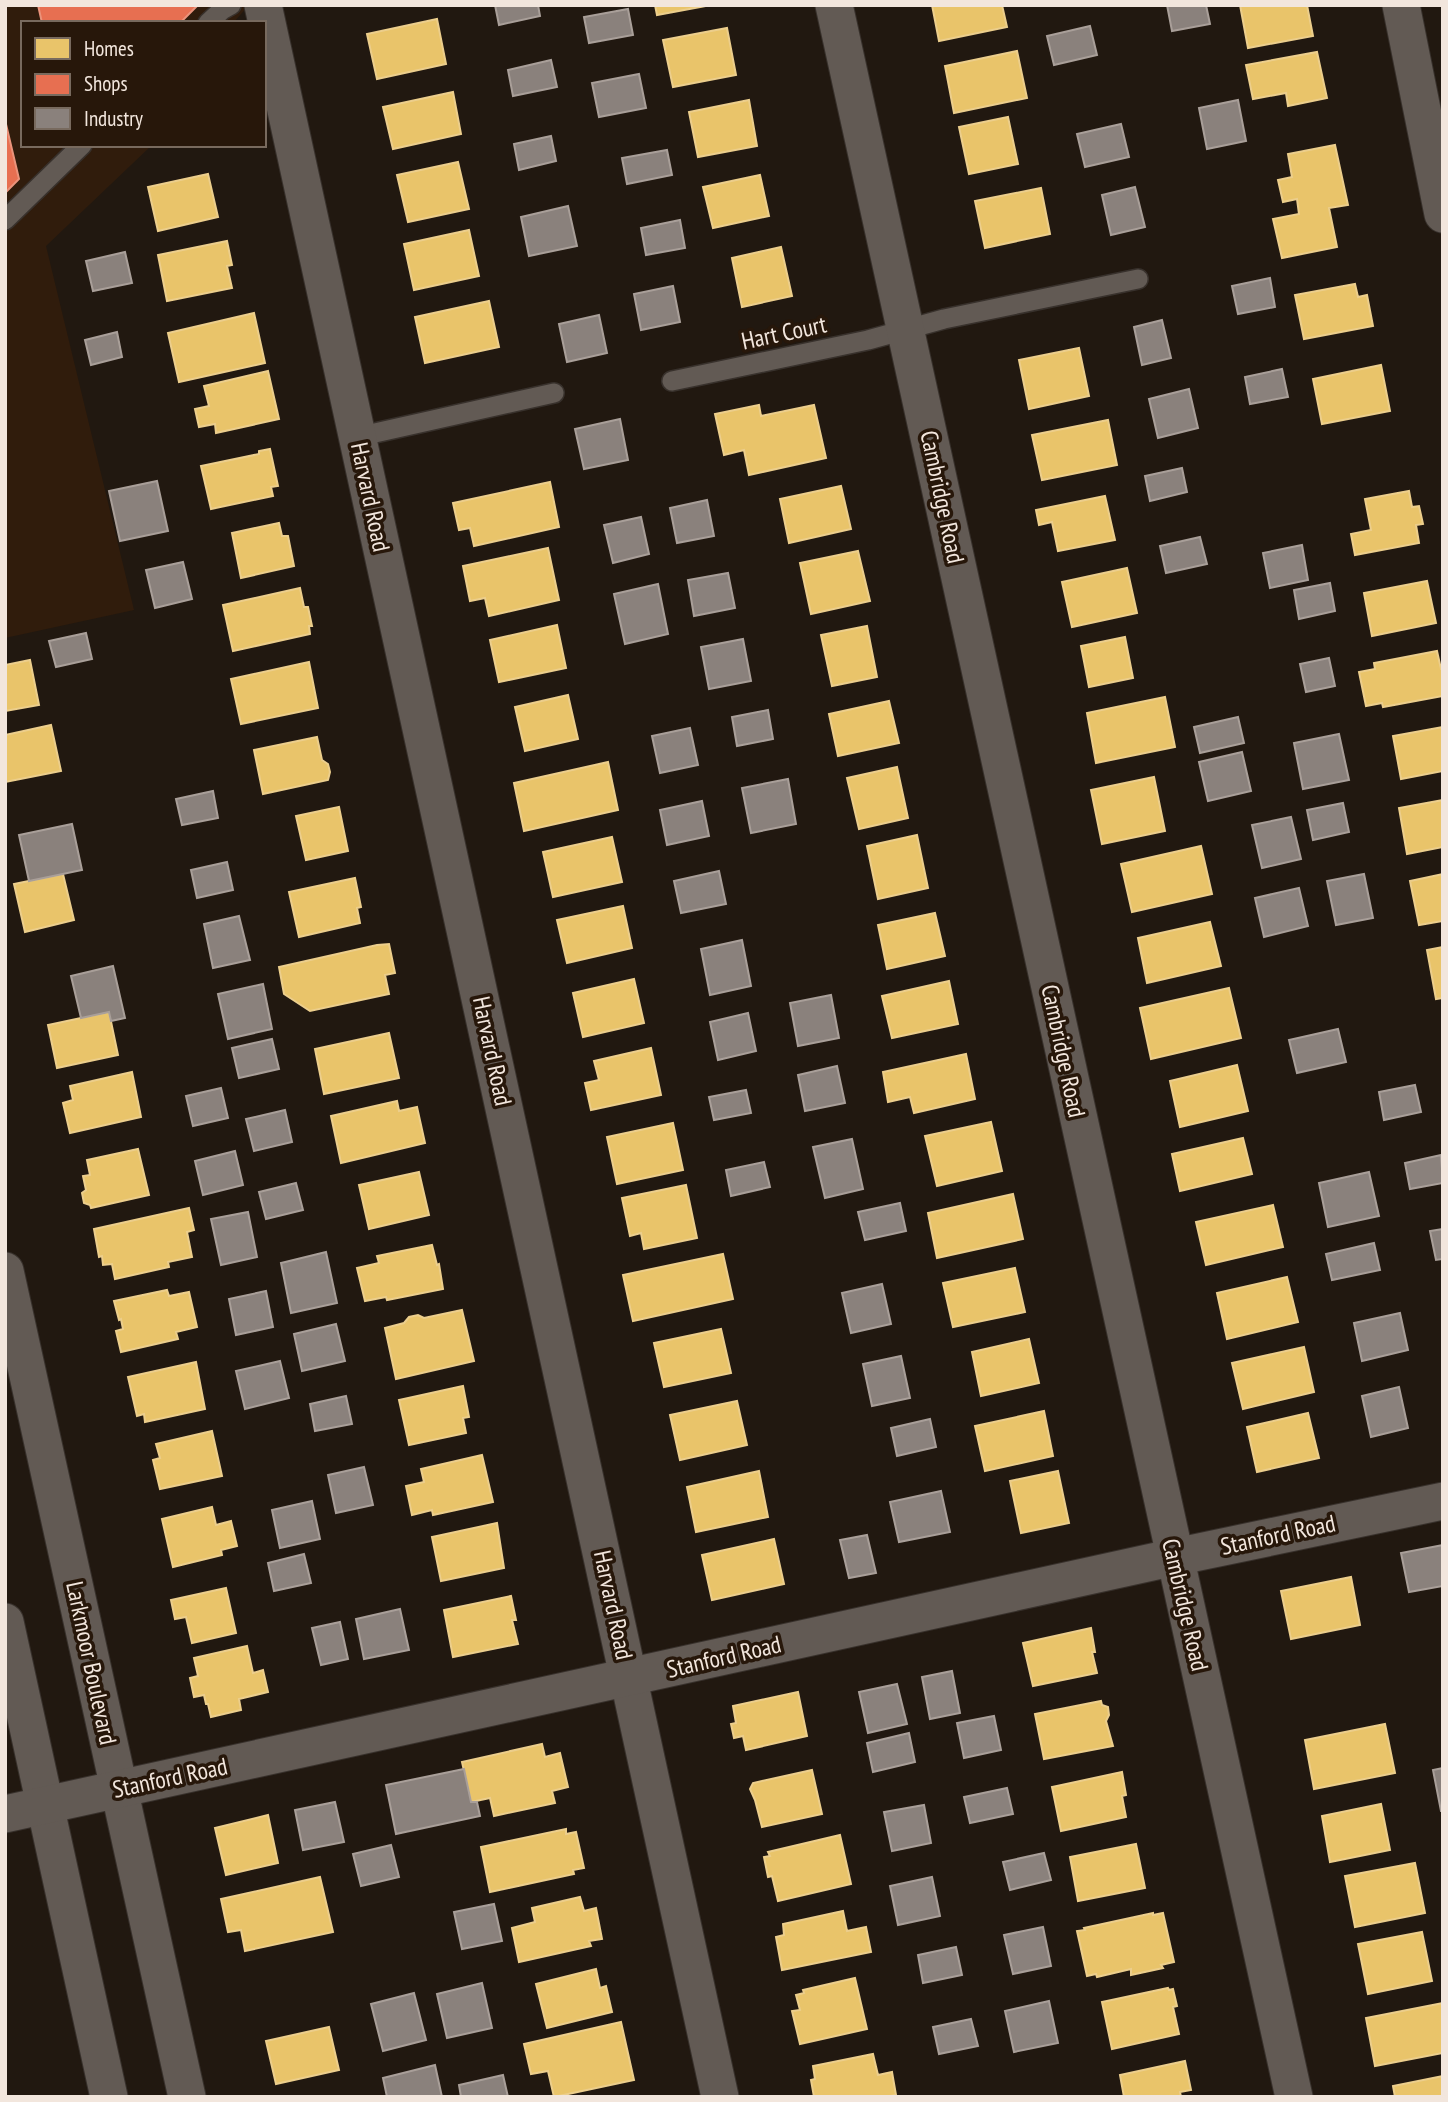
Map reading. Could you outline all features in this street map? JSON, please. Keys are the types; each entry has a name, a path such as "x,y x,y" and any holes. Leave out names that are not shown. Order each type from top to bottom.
{"street":[{"name":"Cambridge Road","path":"834,5 1294,2097"},
{"path":"1401,5 1443,214"},
{"name":"Harvard Road","path":"266,23 720,2097"},
{"name":"Larkmoor Boulevard","path":"5,1271 187,2097"},
{"name":"Stanford Road","path":"5,1814 1443,1500"},
{"path":"5,1622 109,2097"}],"lane":[{"path":"210,21 231,5"},
{"path":"5,220 80,147"},
{"name":"Hart Court","path":"672,381 869,340 944,319 1138,279"},
{"path":"357,437 554,393"}],"shaded area":[{"path":"5,5 249,5 235,21 21,21 21,147 150,147 46,246 134,610 5,638"}],"building: Homes":[{"path":"655,5 711,5 657,15"},
{"path":"932,5 1002,5 1007,27 939,41"},
{"path":"1240,5 1307,5 1313,36 1248,48"},
{"path":"437,19 446,64 377,79 367,34"},
{"path":"727,28 736,75 673,87 663,40"},
{"path":"1017,51 1027,98 954,113 945,66"},
{"path":"1317,52 1327,98 1288,106 1286,93 1253,99 1246,65"},
{"path":"453,92 461,134 393,149 383,107"},
{"path":"749,100 757,146 698,157 689,112"},
{"path":"1008,117 1018,164 969,174 959,127"},
{"path":"1335,145 1348,205 1329,208 1337,247 1282,258 1273,219 1299,214 1297,199 1283,202 1278,180 1292,177 1288,154"},
{"path":"458,162 469,209 408,222 397,175"},
{"path":"208,174 218,217 158,231 148,187"},
{"path":"760,175 769,216 713,228 703,187"},
{"path":"1041,188 1050,234 985,248 975,201"},
{"path":"469,230 479,276 414,290 404,244"},
{"path":"227,241 232,265 227,266 232,288 167,301 158,255"},
{"path":"781,247 792,296 742,307 732,258"},
{"path":"1355,284 1358,297 1367,295 1373,326 1304,339 1295,295"},
{"path":"489,301 499,347 425,363 415,317"},
{"path":"254,313 265,363 179,382 168,333"},
{"path":"1079,348 1089,396 1029,409 1019,360"},
{"path":"1381,365 1390,411 1322,424 1313,379"},
{"path":"268,371 279,419 216,433 215,424 199,427 195,409 209,406 204,386"},
{"path":"759,405 761,416 814,405 826,458 749,475 744,450 724,455 715,414"},
{"path":"1108,420 1117,465 1042,480 1032,435"},
{"path":"270,449 278,486 271,487 273,496 211,509 201,466 259,454 259,451"},
{"path":"550,482 559,527 474,546 470,528 459,530 453,503"},
{"path":"841,486 851,529 789,543 780,499"},
{"path":"1409,491 1412,507 1419,506 1423,524 1416,525 1419,543 1355,555 1351,534 1371,530 1365,499"},
{"path":"1105,496 1115,540 1058,551 1052,522 1039,525 1036,510"},
{"path":"279,523 282,536 288,536 294,566 241,578 232,533"},
{"path":"548,548 559,600 489,616 485,598 470,601 463,566"},
{"path":"858,551 870,601 811,614 800,563"},
{"path":"1127,568 1137,613 1072,627 1062,582"},
{"path":"1427,581 1436,623 1372,636 1364,593"},
{"path":"300,588 304,607 308,607 312,626 309,626 310,634 233,651 223,605"},
{"path":"557,625 566,668 499,682 490,640"},
{"path":"867,626 877,677 832,686 821,635"},
{"path":"1125,637 1133,678 1089,687 1081,646"},
{"path":"1437,651 1443,669 1443,696 1383,707 1382,703 1366,706 1359,672 1375,669 1374,663"},
{"path":"30,660 39,705 5,711 5,665"},
{"path":"309,662 318,708 241,724 231,679"},
{"path":"568,695 578,739 525,751 515,707"},
{"path":"1165,697 1175,747 1096,763 1087,713"},
{"path":"889,701 899,743 838,756 829,714"},
{"path":"51,725 61,771 5,782 5,735"},
{"path":"1443,727 1443,771 1401,779 1393,736"},
{"path":"317,737 322,760 328,764 328,780 263,794 254,750"},
{"path":"608,762 618,810 524,831 514,783"},
{"path":"897,767 908,818 859,829 847,778"},
{"path":"1154,777 1165,831 1102,844 1091,790"},
{"path":"1443,800 1443,847 1407,854 1399,808"},
{"path":"339,807 348,851 306,860 296,816"},
{"path":"917,835 928,888 878,899 867,846"},
{"path":"612,837 622,882 553,897 543,852"},
{"path":"1201,846 1212,894 1132,912 1121,864"},
{"path":"63,874 74,920 25,932 14,884"},
{"path":"1443,874 1443,921 1419,925 1410,881"},
{"path":"355,878 361,907 357,908 360,923 299,937 289,892"},
{"path":"623,906 632,948 567,963 557,920"},
{"path":"935,913 945,956 887,969 878,925"},
{"path":"1210,922 1221,966 1147,983 1138,938"},
{"path":"389,944 395,973 385,975 389,994 310,1011 284,994 279,967"},
{"path":"1443,947 1443,998 1436,999 1427,950"},
{"path":"634,979 644,1023 583,1037 573,993"},
{"path":"949,981 958,1024 892,1038 882,996"},
{"path":"1229,988 1241,1038 1151,1059 1140,1008"},
{"path":"109,1012 118,1055 57,1068 48,1025"},
{"path":"389,1033 399,1078 324,1094 315,1049"},
{"path":"651,1048 661,1095 591,1110 585,1083 599,1080 594,1061"},
{"path":"966,1054 975,1099 914,1113 910,1097 888,1102 883,1072"},
{"path":"1237,1065 1248,1111 1180,1127 1170,1081"},
{"path":"132,1072 141,1117 70,1133 63,1103 73,1100 70,1086"},
{"path":"397,1101 399,1111 417,1107 425,1143 341,1163 331,1116"},
{"path":"991,1122 1002,1171 937,1186 925,1136"},
{"path":"673,1123 683,1170 617,1184 607,1137"},
{"path":"1243,1138 1252,1174 1180,1191 1172,1154"},
{"path":"138,1149 149,1195 91,1208 84,1203 82,1193 86,1190 83,1176 90,1175 87,1160"},
{"path":"419,1172 429,1215 369,1229 359,1185"},
{"path":"686,1185 697,1238 644,1249 641,1233 630,1236 622,1198"},
{"path":"1013,1194 1023,1239 937,1258 928,1213"},
{"path":"1273,1205 1283,1247 1206,1265 1196,1222"},
{"path":"189,1208 194,1230 187,1232 192,1257 168,1262 169,1267 115,1279 112,1264 103,1265 94,1229"},
{"path":"432,1245 437,1265 439,1264 443,1289 387,1300 386,1297 365,1301 357,1268 379,1263 377,1256"},
{"path":"723,1254 733,1299 633,1321 623,1275"},
{"path":"1015,1268 1025,1312 953,1327 943,1283"},
{"path":"1287,1277 1298,1322 1227,1339 1217,1293"},
{"path":"167,1290 169,1296 189,1292 197,1327 176,1332 178,1339 121,1352 116,1331 123,1329 114,1301"},
{"path":"462,1310 474,1361 396,1379 385,1328 404,1323 409,1317 418,1315 424,1318"},
{"path":"721,1329 731,1373 664,1387 654,1343"},
{"path":"1029,1339 1039,1383 981,1396 972,1352"},
{"path":"1304,1347 1314,1392 1243,1409 1232,1363"},
{"path":"196,1362 205,1409 145,1422 144,1414 137,1416 128,1377"},
{"path":"463,1386 469,1417 463,1418 466,1433 409,1445 399,1400"},
{"path":"737,1401 747,1445 680,1460 670,1415"},
{"path":"1044,1411 1053,1456 985,1471 975,1426"},
{"path":"1308,1413 1319,1458 1257,1472 1247,1427"},
{"path":"212,1431 222,1476 160,1489 153,1460 160,1458 156,1444"},
{"path":"482,1455 493,1502 433,1515 432,1510 412,1515 406,1486 424,1482 421,1469"},
{"path":"759,1471 768,1517 696,1532 687,1487"},
{"path":"1058,1471 1069,1523 1021,1533 1010,1481"},
{"path":"212,1507 216,1525 231,1521 237,1546 221,1550 222,1555 173,1567 162,1519"},
{"path":"497,1523 504,1568 441,1581 432,1537"},
{"path":"774,1539 784,1584 712,1600 702,1555"},
{"path":"1351,1577 1360,1625 1291,1639 1281,1591"},
{"path":"226,1588 236,1633 192,1643 186,1617 175,1619 171,1600"},
{"path":"511,1596 516,1620 512,1620 518,1644 453,1657 444,1610"},
{"path":"1091,1628 1095,1652 1092,1652 1097,1673 1033,1686 1023,1643"},
{"path":"247,1646 253,1673 263,1670 268,1692 239,1699 241,1710 211,1717 204,1695 194,1697 190,1678 198,1676 194,1658"},
{"path":"798,1692 807,1736 746,1750 743,1736 734,1738 731,1724 736,1723 733,1706"},
{"path":"1101,1701 1102,1705 1108,1707 1109,1715 1106,1721 1113,1746 1044,1759 1035,1714"},
{"path":"1385,1724 1395,1773 1314,1789 1305,1740"},
{"path":"542,1744 545,1757 560,1753 568,1787 552,1791 555,1803 494,1816 490,1798 471,1802 462,1762"},
{"path":"812,1770 822,1814 762,1827 750,1789 753,1783"},
{"path":"1122,1772 1126,1795 1122,1796 1126,1817 1061,1831 1052,1787"},
{"path":"1381,1804 1390,1850 1330,1862 1322,1816"},
{"path":"268,1815 278,1863 226,1875 215,1828"},
{"path":"566,1829 566,1834 576,1832 584,1868 573,1870 574,1874 490,1892 481,1847"},
{"path":"840,1835 851,1884 778,1901 772,1876 768,1877 764,1857 770,1856 768,1852"},
{"path":"1136,1844 1145,1888 1078,1901 1070,1857"},
{"path":"1415,1863 1425,1913 1355,1927 1345,1876"},
{"path":"320,1877 333,1932 245,1951 241,1930 228,1932 221,1899"},
{"path":"580,1897 584,1911 596,1908 602,1939 589,1941 591,1946 519,1962 512,1928 535,1922 532,1908"},
{"path":"843,1911 847,1931 866,1927 871,1952 782,1970 776,1937 784,1935 783,1924"},
{"path":"1163,1913 1174,1962 1161,1965 1163,1968 1131,1975 1131,1969 1097,1977 1096,1974 1087,1976 1077,1931"},
{"path":"1422,1932 1432,1981 1368,1994 1358,1944"},
{"path":"596,1969 600,1988 606,1986 612,2012 547,2028 536,1984"},
{"path":"855,1978 867,2029 800,2044 792,2011 800,2010 796,1995 804,1993 803,1990"},
{"path":"1173,1989 1177,2006 1173,2007 1179,2034 1112,2049 1102,2002"},
{"path":"1443,2003 1443,2053 1375,2066 1366,2018"},
{"path":"621,2022 634,2080 554,2097 548,2071 531,2074 524,2044"},
{"path":"329,2027 339,2070 276,2084 266,2041"},
{"path":"873,2054 878,2075 892,2072 896,2095 814,2097 811,2080 815,2079 813,2066"},
{"path":"1185,2061 1191,2090 1180,2092 1181,2097 1124,2097 1120,2075"},
{"path":"1443,2076 1443,2097 1395,2097 1393,2086"}],"building: Shops":[{"path":"38,5 198,5 182,21 42,21"},
{"path":"5,120 19,179 5,193"}],"building: Industry":[{"path":"495,5 538,5 540,16 499,25"},
{"path":"1167,5 1206,5 1210,24 1172,31"},
{"path":"628,9 633,35 589,43 584,17"},
{"path":"1090,26 1097,55 1054,65 1047,36"},
{"path":"551,60 557,87 513,96 508,70"},
{"path":"639,74 646,108 599,117 592,83"},
{"path":"1238,100 1246,141 1207,149 1199,108"},
{"path":"1121,124 1129,157 1085,167 1077,134"},
{"path":"551,136 556,161 519,170 514,144"},
{"path":"667,150 672,175 627,184 622,158"},
{"path":"1135,187 1145,227 1111,235 1102,195"},
{"path":"568,206 577,246 529,256 521,217"},
{"path":"680,220 685,248 646,255 641,228"},
{"path":"125,252 132,283 93,291 86,261"},
{"path":"1270,278 1275,307 1238,314 1232,286"},
{"path":"673,286 680,322 641,330 634,294"},
{"path":"599,315 607,353 567,362 559,324"},
{"path":"1162,320 1171,358 1142,365 1134,327"},
{"path":"117,332 122,357 91,365 85,340"},
{"path":"1282,369 1288,397 1250,404 1245,377"},
{"path":"1189,389 1198,428 1158,438 1149,399"},
{"path":"620,419 628,460 584,469 575,429"},
{"path":"1182,468 1187,492 1150,501 1145,476"},
{"path":"157,481 168,531 120,541 109,491"},
{"path":"707,500 714,536 677,543 670,508"},
{"path":"641,517 649,554 613,563 604,525"},
{"path":"1200,537 1207,564 1166,573 1160,546"},
{"path":"1302,545 1308,580 1270,588 1263,553"},
{"path":"183,562 192,599 155,608 146,570"},
{"path":"728,573 735,608 694,616 688,580"},
{"path":"1330,583 1335,611 1299,619 1294,590"},
{"path":"658,584 668,634 625,644 614,594"},
{"path":"86,633 92,659 56,667 49,641"},
{"path":"743,639 751,681 709,689 701,647"},
{"path":"1329,658 1335,686 1306,692 1300,664"},
{"path":"768,710 773,739 737,746 732,717"},
{"path":"1238,717 1244,743 1200,753 1194,727"},
{"path":"690,728 698,765 660,773 652,736"},
{"path":"1339,734 1349,780 1303,789 1294,743"},
{"path":"1242,752 1251,791 1208,801 1199,762"},
{"path":"788,779 796,824 751,833 742,788"},
{"path":"213,791 218,818 182,825 176,799"},
{"path":"702,801 709,836 667,845 660,810"},
{"path":"1343,803 1349,832 1313,840 1307,810"},
{"path":"1291,817 1301,859 1262,868 1252,825"},
{"path":"72,824 82,870 29,881 19,835"},
{"path":"227,862 233,890 197,898 191,870"},
{"path":"719,871 726,904 681,913 674,881"},
{"path":"1364,874 1373,918 1336,925 1327,881"},
{"path":"1299,888 1308,926 1264,937 1255,898"},
{"path":"239,916 250,960 213,968 204,924"},
{"path":"742,940 751,986 710,995 701,949"},
{"path":"113,966 125,1018 111,1021 109,1012 81,1018 71,976"},
{"path":"263,984 272,1029 228,1039 218,994"},
{"path":"831,995 839,1038 798,1046 790,1003"},
{"path":"748,1013 756,1051 718,1060 710,1022"},
{"path":"1338,1029 1346,1062 1297,1073 1289,1040"},
{"path":"272,1039 279,1069 239,1078 232,1048"},
{"path":"837,1066 845,1103 805,1111 798,1075"},
{"path":"1415,1085 1421,1112 1384,1120 1379,1092"},
{"path":"221,1088 228,1118 193,1126 186,1096"},
{"path":"746,1090 751,1113 714,1120 709,1097"},
{"path":"285,1110 292,1142 254,1151 246,1119"},
{"path":"852,1139 863,1189 825,1198 813,1147"},
{"path":"235,1151 243,1185 203,1195 195,1161"},
{"path":"1441,1155 1443,1183 1410,1189 1405,1163"},
{"path":"764,1162 770,1187 731,1196 726,1170"},
{"path":"1369,1172 1379,1216 1328,1227 1319,1183"},
{"path":"296,1183 303,1210 266,1219 259,1192"},
{"path":"900,1203 906,1231 865,1240 858,1212"},
{"path":"248,1212 257,1257 221,1265 211,1219"},
{"path":"1443,1229 1443,1259 1436,1260 1430,1231"},
{"path":"1374,1243 1380,1270 1332,1280 1326,1254"},
{"path":"326,1252 337,1303 291,1313 281,1263"},
{"path":"882,1284 891,1324 851,1333 842,1293"},
{"path":"266,1291 273,1327 236,1335 229,1299"},
{"path":"1400,1313 1408,1350 1362,1361 1354,1323"},
{"path":"336,1324 345,1361 302,1371 294,1334"},
{"path":"901,1356 910,1398 872,1406 863,1364"},
{"path":"280,1361 289,1398 245,1409 236,1371"},
{"path":"1399,1387 1408,1428 1371,1437 1362,1396"},
{"path":"346,1396 352,1424 315,1431 310,1404"},
{"path":"930,1419 936,1447 897,1456 891,1428"},
{"path":"364,1467 373,1505 336,1513 328,1475"},
{"path":"941,1491 950,1532 899,1542 890,1502"},
{"path":"312,1501 320,1539 280,1548 272,1510"},
{"path":"867,1535 876,1573 849,1578 840,1540"},
{"path":"1443,1545 1443,1586 1409,1592 1401,1553"},
{"path":"304,1554 311,1583 274,1591 268,1563"},
{"path":"400,1609 409,1650 364,1659 356,1619"},
{"path":"340,1622 348,1659 321,1665 312,1628"},
{"path":"952,1671 960,1713 930,1719 922,1677"},
{"path":"897,1684 907,1724 868,1733 859,1692"},
{"path":"994,1716 1001,1750 964,1758 957,1723"},
{"path":"909,1733 915,1762 873,1772 867,1743"},
{"path":"1443,1768 1443,1811 1441,1811 1433,1770"},
{"path":"464,1769 471,1802 477,1802 480,1816 396,1834 386,1785"},
{"path":"1007,1788 1013,1814 970,1823 964,1797"},
{"path":"335,1802 344,1842 303,1850 295,1810"},
{"path":"924,1805 931,1843 892,1851 884,1812"},
{"path":"391,1845 399,1877 361,1886 353,1854"},
{"path":"1044,1853 1051,1880 1010,1890 1003,1862"},
{"path":"932,1877 940,1916 898,1925 890,1886"},
{"path":"494,1904 502,1941 462,1949 454,1912"},
{"path":"1043,1927 1051,1966 1013,1974 1004,1935"},
{"path":"956,1947 962,1975 923,1983 918,1955"},
{"path":"482,1983 492,2028 447,2038 437,1994"},
{"path":"414,1993 426,2040 383,2051 371,2004"},
{"path":"1049,2001 1058,2043 1014,2052 1005,2011"},
{"path":"971,2019 978,2046 939,2054 933,2027"},
{"path":"435,2065 442,2097 387,2097 383,2078"},
{"path":"503,2075 508,2097 461,2097 459,2085"}]}
